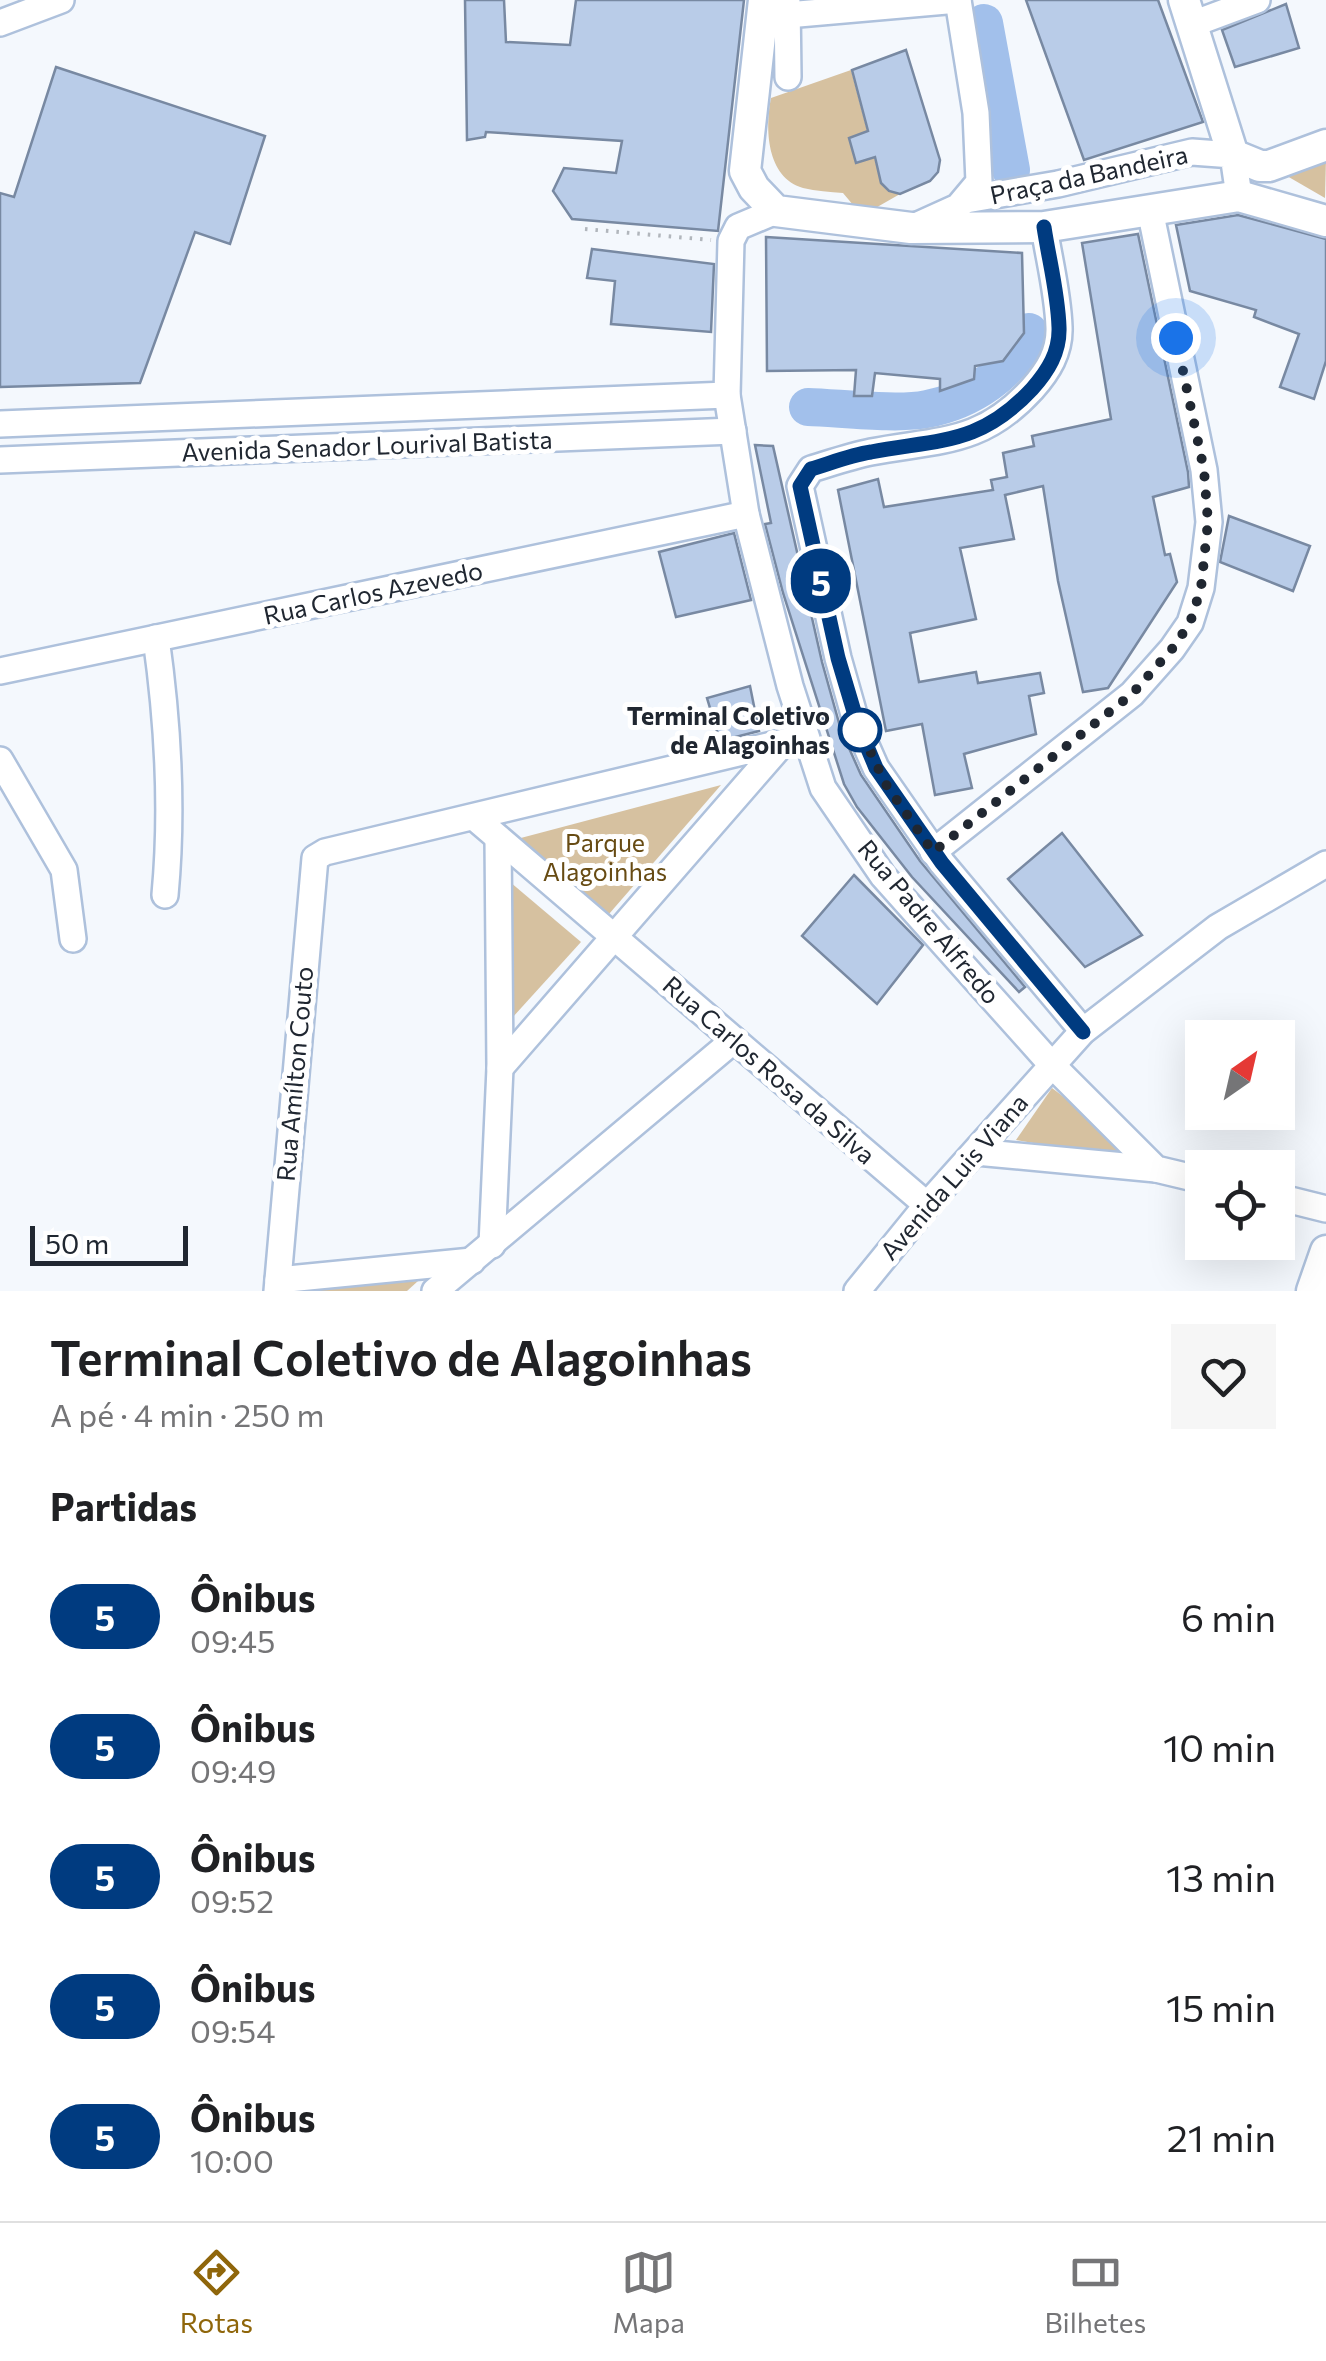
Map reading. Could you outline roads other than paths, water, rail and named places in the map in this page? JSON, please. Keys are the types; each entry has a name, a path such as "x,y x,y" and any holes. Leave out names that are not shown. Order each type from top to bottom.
{"main road":[{"path":"776,212 747,178 745,160 780,5"},
{"path":"1187,12 1233,155"},
{"name":"Praça da Bandeira","path":"1233,155 1269,166 1326,145"},
{"name":"Praça da Bandeira","path":"776,212 911,228 1044,227 1240,196 1326,221"},
{"path":"1312,1291 1326,1251"}],"street":[{"path":"0,23 61,0"},
{"path":"1187,12 1257,0"},
{"path":"788,77 780,5 951,1 976,113 979,182 966,200 911,228"},
{"name":"Praça da Bandeira","path":"966,200 1058,184 1192,152 1233,155"},
{"path":"1233,155 1240,196"},
{"path":"933,852 1132,694 1190,623 1201,588 1208,522 1204,470 1150,210"},
{"name":"Rua Padre Alfredo","path":"776,212 738,228 731,241 727,395 746,514 794,740 884,876 1051,1064 1156,1169"},
{"path":"1044,227 1059,328 1056,355 1020,402 999,420 972,434 868,452 830,463 811,469 800,486 838,658 858,725 885,783 933,852 1083,1032"},
{"name":"Avenida Senador Lourival Batista","path":"0,424 727,395"},
{"name":"Avenida Senador Lourival Batista","path":"0,460 733,432"},
{"name":"Rua Carlos Azevedo","path":"0,671 746,514"},
{"path":"156,638 166,708 170,838 165,895"},
{"path":"474,817 794,740"},
{"path":"500,1068 612,936 794,740"},
{"path":"0,760 64,870 73,938"},
{"name":"Rua Carlos Rosa da Silva","path":"474,817 927,1205"},
{"name":"Rua Amílton Couto","path":"277,1286 316,858 325,852 474,817"},
{"path":"482,1253 500,1068 498,838"},
{"name":"Avenida Luis Viana","path":"857,1291 927,1205 1083,1032 1218,926 1326,864"},
{"path":"435,1291 734,1040"},
{"path":"976,1152 1156,1169 1185,1176"},
{"path":"1295,1201 1326,1209"},
{"path":"277,1286 482,1253"}],"waterway":[{"path":"984,23 1011,170"},
{"path":"808,407 901,411 943,405 974,392 1001,372 1029,332"}],"place":[{"name":"Terminal Coletivo de Alagoinhas","path":"860,730"}],"park label":[{"name":"Parque Alagoinhas","path":"605,858"}]}
